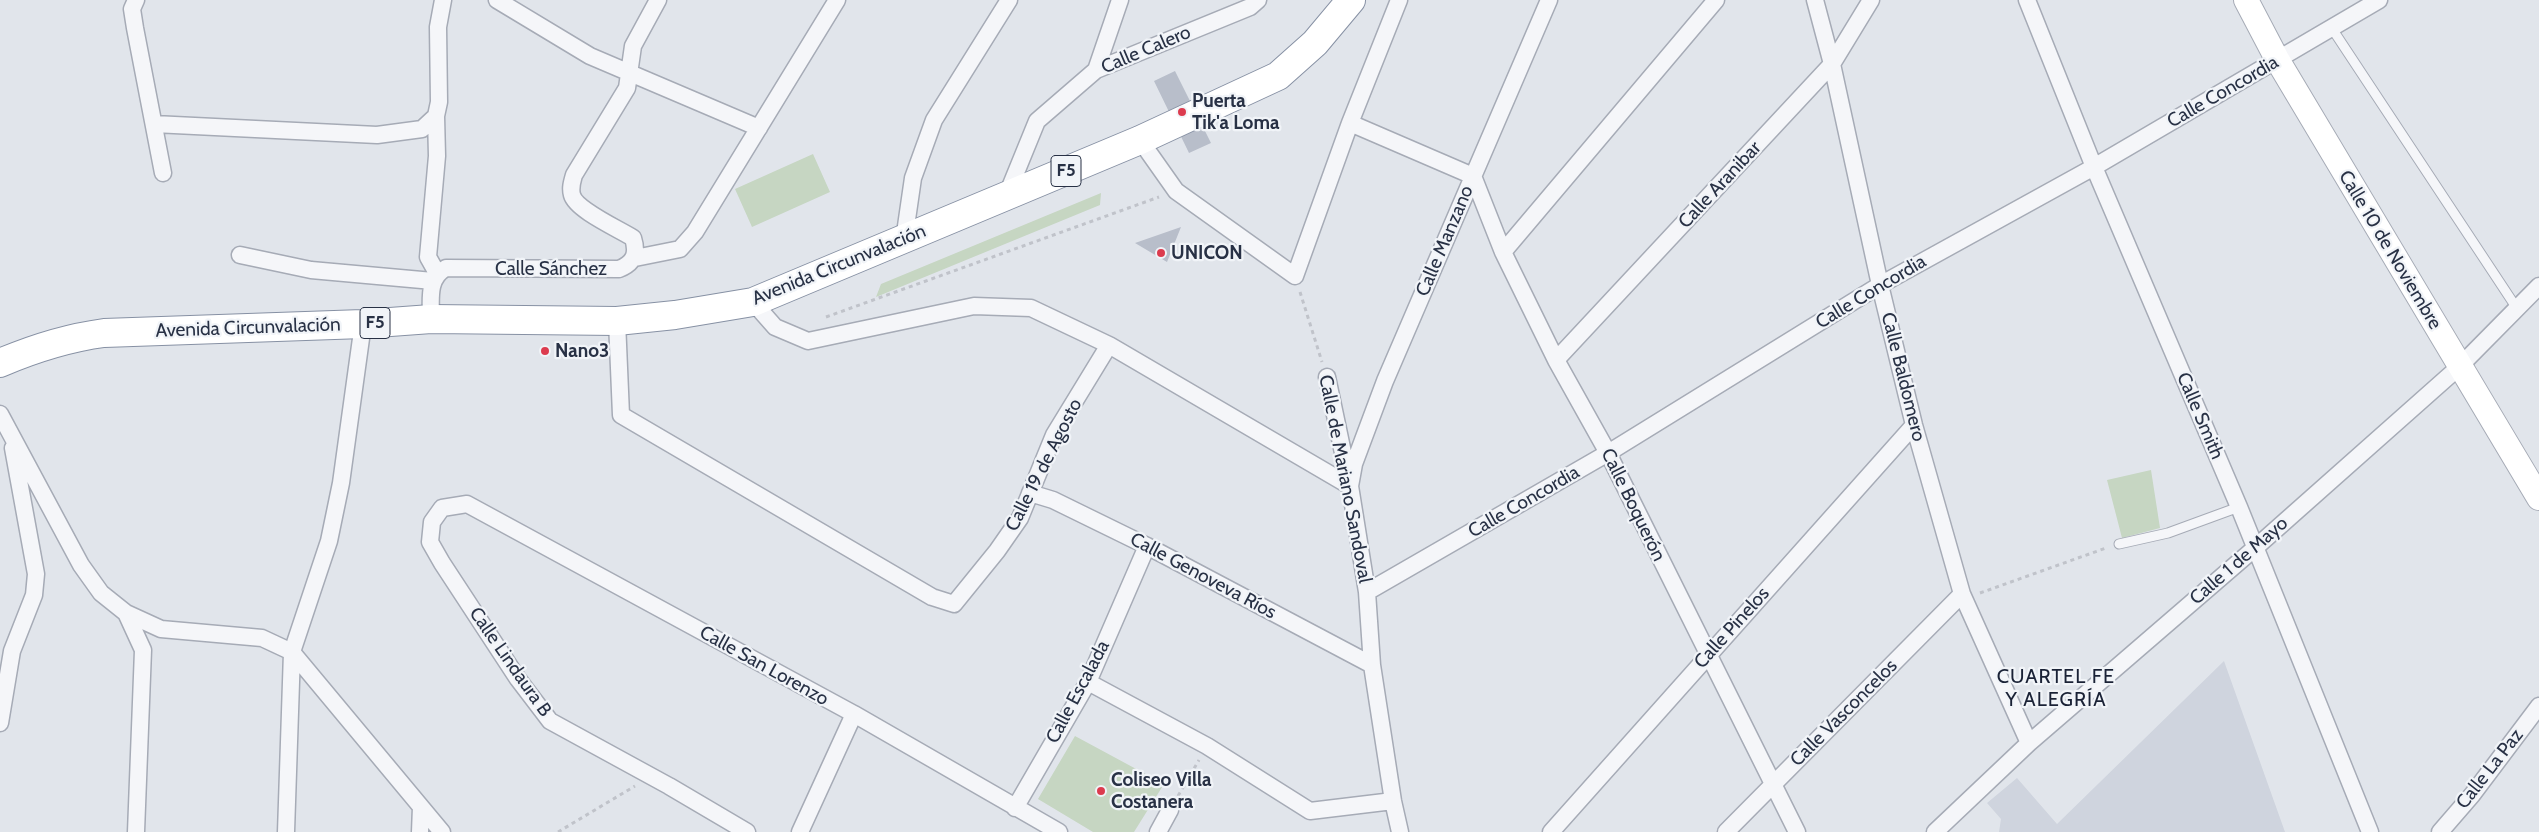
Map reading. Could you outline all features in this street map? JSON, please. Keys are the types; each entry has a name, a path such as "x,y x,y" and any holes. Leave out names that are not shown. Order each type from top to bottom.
{"highway":[{"name":"Avenida Circunvalación","path":"0,363 44,345 70,338 104,333 363,324 431,319 617,321 675,315 753,302 1140,140 1278,76 1315,43 1351,0"}],"main road":[{"name":"Calle 10 de Noviembre","path":"2246,0 2278,61 2459,367 2539,498"}],"street":[{"path":"136,0 132,9 163,173"},
{"path":"431,319 435,277 428,257 437,156 436,116 439,102 438,27 442,0"},
{"path":"497,0 590,56 759,128"},
{"name":"Calle Sánchez","path":"240,255 311,270 435,277 446,268 619,269 630,265 634,258 633,238 579,206 572,197 570,188 574,175 627,88 633,46 658,0"},
{"path":"634,258 680,249 695,232 837,0"},
{"path":"904,240 913,178 934,120 1009,0"},
{"path":"1096,70 1120,0"},
{"name":"Calle Calero","path":"1006,197 1037,121 1096,70 1250,7 1258,0"},
{"path":"1140,140 1176,191 1295,276 1350,123 1399,0"},
{"name":"Calle Manzano","path":"1350,486 1354,464 1385,381 1549,0"},
{"path":"1503,252 1716,0"},
{"name":"Calle Baldomero","path":"1815,0 1832,64 1880,284 1914,425 1964,597 2029,743"},
{"name":"Calle Aranibar","path":"1556,360 1832,64 1871,0"},
{"name":"Calle Smith","path":"2027,0 2094,167 2239,507 2370,832"},
{"name":"Calle Concordia","path":"1367,592 1608,454 1880,284 2094,167 2278,61 2330,27 2379,0"},
{"path":"154,124 376,135 422,129 436,116"},
{"path":"1350,123 1473,176"},
{"name":"Calle Boquerón","path":"1473,176 1503,252 1556,360 1608,454 1707,655 1798,832"},
{"name":"Calle 1 de Mayo","path":"1934,832 2029,743 2255,548 2459,367 2516,307 2539,286"},
{"path":"753,302 775,327 808,341 974,306 1031,308 1109,345 1350,486"},
{"name":"Calle 19 de Agosto","path":"617,321 621,415 932,597 954,604 997,551 1020,518 1054,435 1109,345"},
{"path":"286,832 292,652 329,541 341,483 363,324"},
{"name":"Calle de Mariano Sandoval","path":"1327,377 1350,486 1367,592 1372,665 1393,801 1400,832"},
{"path":"0,414 81,565 101,593 126,613 161,629 262,638 292,652 442,832"},
{"name":"Calle Pinelos","path":"1551,832 1914,425"},
{"path":"0,723 12,651 34,595 36,574 11,434"},
{"name":"Calle Genoveva Ríos","path":"1030,493 1053,500 1146,546 1372,665"},
{"name":"Calle San Lorenzo","path":"467,504 854,714 1059,832"},
{"name":"Calle Lindaura B","path":"467,504 442,508 432,522 430,542 518,679 550,721 748,832"},
{"name":"Calle Escalada","path":"1015,808 1088,682 1146,546"},
{"name":"Calle Vasconcelos","path":"1726,832 1964,597"},
{"path":"126,613 143,650 136,832"},
{"path":"1088,682 1206,746 1310,811 1393,801"},
{"name":"Calle La Paz","path":"2440,832 2472,795 2539,706"},
{"path":"800,832 854,714"},
{"name":"Calle Lindaura B","path":"669,786 727,832"},
{"path":"420,832 421,807"},
{"path":"1158,832 1170,810"}],"lane":[{"path":"2330,27 2516,307"},
{"path":"2119,544 2168,533 2239,507"}],"path":[{"path":"823,318 1176,191"},
{"name":"Calle de Mariano Sandoval","path":"1295,276 1327,377"},
{"path":"1964,597 2119,544"},
{"path":"1170,810 1206,746"},
{"path":"558,832 650,777"}],"shaded area":[{"path":"2224,661 2285,832 1999,832 2001,819 1987,803 2017,778 2057,824"}],"green space":[{"path":"813,154 830,192 752,227 735,189"},
{"path":"1101,193 1100,205 876,297 881,284"},
{"path":"2151,470 2160,528 2122,538 2107,480"},
{"name":"Coliseo Villa Costanera","path":"1075,736 1164,784 1134,832 1093,832 1038,799"}],"building":[{"name":"Puerta Tik'a Loma","path":"1175,71 1211,143 1189,153 1154,81"},
{"name":"UNICON","path":"1181,227 1167,262 1135,243"}],"place":[{"name":"Puerta Tik'a Loma","path":"1182,112"},
{"name":"UNICON","path":"1161,253"},
{"name":"Nano3","path":"545,351"},
{"name":"Coliseo Villa Costanera","path":"1101,791"}],"district":[{"name":"CUARTEL FE Y ALEGRÍA","path":"2056,688"}]}
